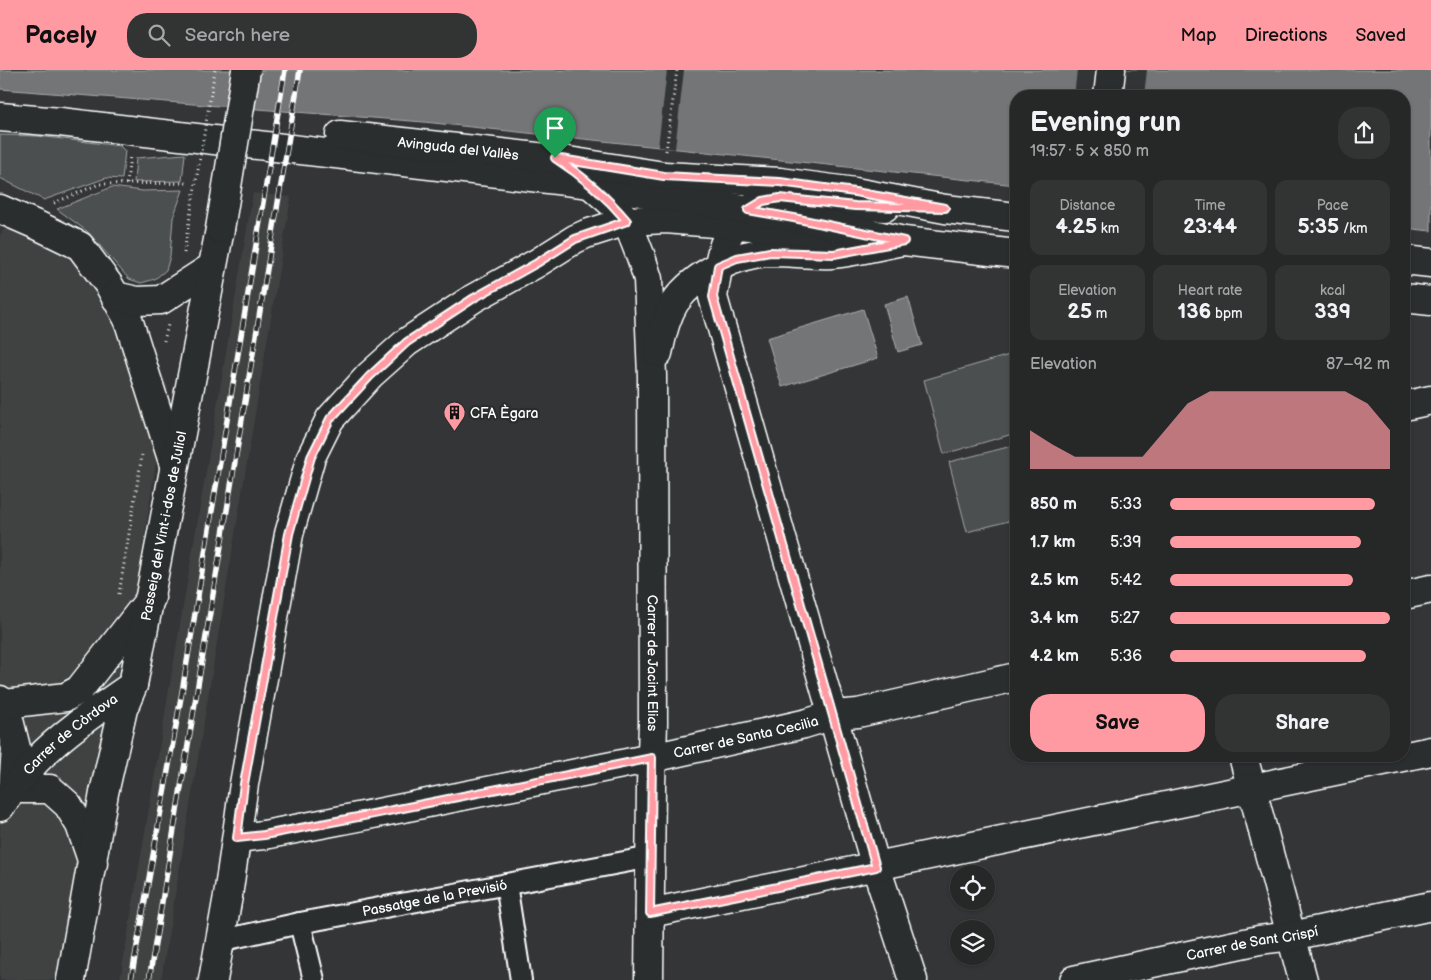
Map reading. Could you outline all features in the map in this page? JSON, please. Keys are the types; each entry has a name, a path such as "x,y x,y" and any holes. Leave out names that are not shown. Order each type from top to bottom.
{"street":[{"name":"Passeig del Vint-i-dos de Juliol","path":"71,980 104,793 123,709 133,685 151,598 174,464 220,229 246,70"},
{"path":"1109,90 1111,70"},
{"name":"Avinguda del Vallès","path":"0,100 131,111 555,158 664,176 798,185 1010,216"},
{"name":"Avinguda del Vallès","path":"0,117 106,127 591,184 741,217 794,218 904,241 1010,253"},
{"name":"Carrer de Jacint Elias","path":"555,158 591,184 613,204 627,221 648,279 652,376 652,758 649,980"},
{"name":"Avinguda del Vallès","path":"741,217 763,201 780,198 855,206 945,208"},
{"path":"0,209 80,246 115,296 128,319 174,464"},
{"path":"213,980 228,896 244,784 289,534 311,457 330,419 370,376 407,342 466,303 575,239 627,221 741,217"},
{"path":"741,217 724,244 713,297 876,867 913,980"},
{"name":"Carrer de Jacint Elias","path":"652,376 665,324 675,303 686,289 718,266 737,258 770,252 834,254 904,241"},
{"path":"1410,261 1431,263"},
{"path":"115,296 137,301 161,300 212,267"},
{"path":"1410,298 1431,300"},
{"path":"1410,405 1431,400"},
{"path":"1410,594 1431,589"},
{"path":"6,798 16,748 3,702 66,697 79,690 151,598"},
{"name":"Carrer de Santa Cecilia","path":"237,838 264,835 358,817 652,758 804,724 834,715 858,713 1010,678"},
{"name":"Carrer de Còrdova","path":"6,798 36,761 58,741 133,685"},
{"path":"1410,755 1431,751"},
{"path":"1244,762 1304,980"},
{"path":"650,913 1378,762"},
{"name":"Carrer de Còrdova","path":"6,798 50,790 68,805 80,825 92,863"},
{"name":"Passatge de la Previsió","path":"219,940 651,857"},
{"path":"506,884 521,980"},
{"name":"Carrer de Sant Crispí","path":"1074,980 1258,940 1292,936 1431,906"},
{"path":"300,923 314,980"}],"path":[{"path":"187,234 215,70"},
{"path":"665,158 677,70"},
{"path":"127,184 130,155"},
{"path":"49,206 100,184 189,183"}],"shaded area":[{"path":"0,70 1431,70 1431,231 1410,229 1410,90 1010,90 1010,184 424,122 0,89"},
{"path":"0,135 38,136 120,146 125,151 122,179 106,178 44,200 0,178"},
{"path":"185,154 182,181 134,182 136,158"},
{"path":"112,187 143,191 183,190 173,218 170,256 166,270 155,279 141,283 129,279 88,232 57,209"},
{"path":"253,193 291,197 161,980 120,980"},
{"path":"57,223 122,282 168,387 74,980 0,980 0,235 5,228"},
{"path":"908,297 922,345 898,352 884,304"},
{"path":"863,309 878,358 782,387 767,338"},
{"path":"1010,355 1010,435 944,454 924,380"},
{"path":"1010,447 1010,521 967,532 949,462"}],"pier":[{"path":"667,70 684,70 675,149 658,147"},
{"path":"1077,70 1147,70 1145,90 1075,90"}],"railway":[{"path":"131,980 183,686 285,70"},
{"path":"149,980 300,70"}],"place":[{"name":"CFA Ègara","path":"454,432"}],"route":[{"path":"555,158 680,178 780,182 855,192 945,208 855,206 780,198 763,201 748,210 904,241 834,254 770,252 737,258 718,266 713,297 876,867 650,913 652,758 614,764 368,815 264,835 237,838 244,784 289,534 311,457 330,419 370,376 407,342 474,298 537,263 575,239 627,221 613,204 591,184 555,158"}]}
